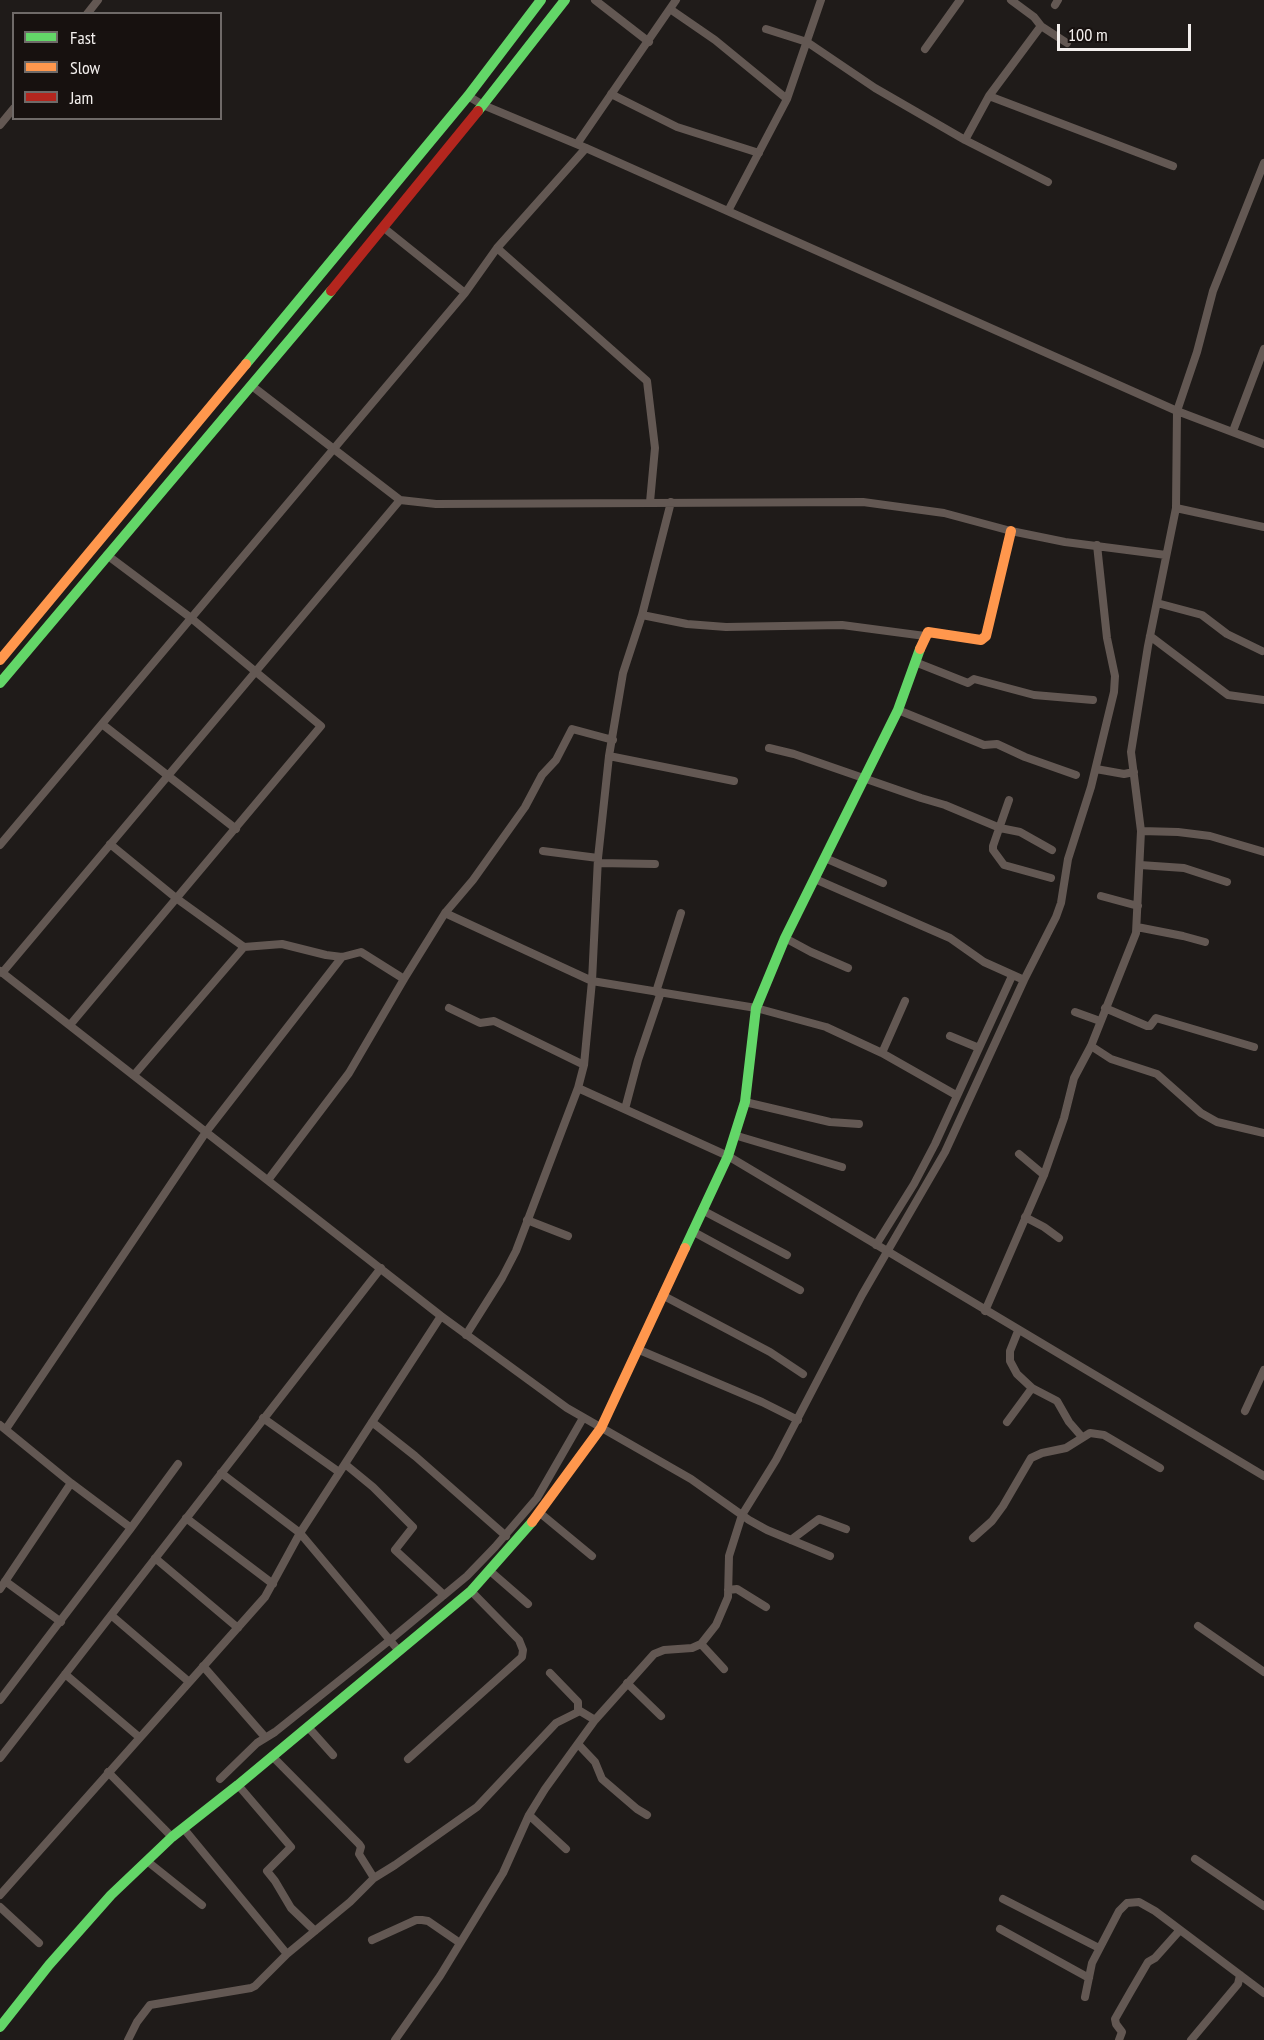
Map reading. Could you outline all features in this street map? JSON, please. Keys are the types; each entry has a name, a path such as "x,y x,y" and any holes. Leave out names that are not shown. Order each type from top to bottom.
{"street":[{"path":"89,12 98,0"},
{"path":"0,660 468,96 541,0"},
{"path":"0,683 384,228 565,0"},
{"path":"595,0 649,42"},
{"path":"577,144 676,0"},
{"path":"728,211 787,99 821,0"},
{"path":"925,49 960,0"},
{"path":"1011,0 1034,17 1041,26 1067,43"},
{"path":"670,9 715,40 787,99"},
{"path":"965,140 989,96 1041,26"},
{"path":"766,29 807,42 875,88 965,140 1048,182"},
{"path":"611,94 676,127 759,153"},
{"path":"468,96 483,105 577,144 1177,411 1264,444"},
{"path":"989,96 1173,166"},
{"path":"0,125 12,110"},
{"path":"0,845 465,292 497,248 586,148"},
{"path":"985,1311 1044,1175 1064,1118 1074,1078 1091,1046 1136,933 1141,831 1131,752 1150,636 1176,508 1177,411 1197,352 1213,291 1264,163"},
{"path":"384,228 465,292"},
{"path":"497,248 647,381 655,447 650,502"},
{"path":"1233,431 1264,349"},
{"path":"252,386 400,500 436,504 863,502 944,513 1011,531 1065,542 1166,555"},
{"path":"400,500 1,972 441,1316 583,1418 691,1479 767,1530 830,1556"},
{"path":"466,1335 516,1251 578,1088 584,1065 592,981 598,860 609,756 623,673 642,615 671,502"},
{"path":"1176,508 1264,527"},
{"path":"0,2027 49,1965 111,1895 172,1837 238,1785 473,1588 540,1513 600,1428 728,1156 745,1102 756,1008 785,938 898,710 925,636 928,632 984,639 1011,531"},
{"path":"395,2040 440,1976 503,1873 529,1815 545,1789 595,1720 654,1654 664,1650 692,1648 701,1644 720,1618 728,1597 729,1556 742,1515 798,1420 862,1295 945,1152 1024,980 1056,918 1061,903 1068,859 1096,769 1114,692 1114,676 1107,638 1097,545"},
{"path":"70,1025 321,726 191,618 107,555"},
{"path":"1157,603 1202,615 1227,634 1262,651"},
{"path":"642,615 687,624 726,627 842,625 925,636"},
{"path":"1150,636 1228,695 1264,700"},
{"path":"915,662 968,683 974,679 1034,695 1093,700"},
{"path":"898,710 984,745 997,744 1025,757 1076,775"},
{"path":"102,724 236,829"},
{"path":"268,1180 350,1072 445,913 473,880 525,807 542,775 556,760 572,729 613,740"},
{"path":"769,748 945,805 1000,828 1020,832 1052,849"},
{"path":"609,756 734,781"},
{"path":"1096,769 1124,774 1134,772"},
{"path":"1009,800 993,850 1004,865 1051,878"},
{"path":"1141,831 1210,836 1264,852"},
{"path":"110,844 176,898 244,947 282,944 342,957"},
{"path":"543,851 598,860 655,864"},
{"path":"825,858 883,883"},
{"path":"1140,865 1184,868 1227,882"},
{"path":"815,879 950,938 984,962 1024,980"},
{"path":"1101,896 1138,906"},
{"path":"445,913 592,981 756,1008 826,1027 882,1053 956,1095"},
{"path":"625,1109 681,913"},
{"path":"1137,927 1204,942"},
{"path":"785,938 848,968"},
{"path":"134,1075 244,947"},
{"path":"131,1528 71,1483 3,1427 206,1132 342,957 353,952 361,952 404,979"},
{"path":"876,1245 914,1184 1012,975"},
{"path":"882,1053 905,1001"},
{"path":"449,1008 480,1023 494,1021 584,1065"},
{"path":"1105,1008 1149,1027 1156,1018 1254,1047"},
{"path":"1075,1012 1100,1021"},
{"path":"950,1036 979,1048"},
{"path":"1091,1046 1111,1059 1157,1074 1201,1113 1217,1122 1264,1133"},
{"path":"578,1088 728,1156 1264,1476"},
{"path":"745,1102 830,1122 859,1124"},
{"path":"734,1136 842,1167"},
{"path":"1019,1154 1044,1175"},
{"path":"702,1210 787,1255"},
{"path":"1025,1217 1059,1238"},
{"path":"527,1220 568,1236"},
{"path":"692,1232 800,1290"},
{"path":"0,1758 381,1268"},
{"path":"662,1295 770,1352 803,1374"},
{"path":"0,1895 188,1681 259,1604 273,1584 300,1533 441,1316"},
{"path":"1018,1331 1010,1351 1010,1361 1017,1374 1032,1388 1057,1401 1069,1422 1082,1437"},
{"path":"637,1349 798,1420"},
{"path":"1245,1411 1264,1371"},
{"path":"1006,1422 1032,1388"},
{"path":"263,1418 339,1472"},
{"path":"220,1779 265,1737 390,1641 467,1576 506,1536 537,1498 583,1418"},
{"path":"372,1422 506,1536"},
{"path":"974,1538 992,1521 1003,1506 1031,1458 1066,1448 1090,1433 1104,1435 1160,1468"},
{"path":"0,1700 178,1464"},
{"path":"345,1464 373,1487 413,1527 395,1550 444,1595"},
{"path":"221,1473 300,1533 399,1651"},
{"path":"0,1589 71,1483"},
{"path":"540,1513 592,1556"},
{"path":"186,1518 273,1584"},
{"path":"791,1540 819,1519 846,1529"},
{"path":"155,1558 238,1628"},
{"path":"490,1571 528,1604"},
{"path":"408,1759 522,1657 523,1650 519,1640 473,1588 467,1576"},
{"path":"5,1581 61,1622"},
{"path":"728,1590 737,1589 766,1607"},
{"path":"111,1615 188,1681"},
{"path":"1198,1626 1264,1672"},
{"path":"701,1644 724,1670"},
{"path":"203,1666 265,1737"},
{"path":"550,1673 578,1702 578,1711"},
{"path":"65,1674 139,1737"},
{"path":"627,1683 660,1716"},
{"path":"578,1711 595,1720"},
{"path":"128,2040 137,2022 150,2006 251,1988 287,1954 350,1902 374,1878 477,1807 556,1723 578,1711"},
{"path":"308,1726 333,1755"},
{"path":"578,1744 595,1762 602,1779 647,1815"},
{"path":"272,1756 360,1844 359,1854 374,1878"},
{"path":"108,1772 172,1837"},
{"path":"238,1785 291,1847 267,1871 291,1908 315,1931"},
{"path":"529,1815 566,1849"},
{"path":"184,1829 287,1954"},
{"path":"1196,1859 1264,1906"},
{"path":"147,1861 202,1905"},
{"path":"1003,1899 1100,1948"},
{"path":"1085,1996 1092,1963 1119,1911 1127,1903 1139,1902 1155,1911 1264,1993"},
{"path":"0,1907 39,1943"},
{"path":"372,1940 416,1920 422,1920 428,1921 460,1943"},
{"path":"1000,1929 1089,1978"},
{"path":"1119,2040 1122,2032 1115,2019 1148,1962 1155,1959 1180,1930"},
{"path":"1191,2040 1238,1984 1240,1975"}],"traffic: fast":[{"path":"246,364 468,96 541,0"},
{"path":"478,111 565,0"},
{"path":"0,683 331,291"},
{"path":"685,1248 728,1156 745,1102 756,1008 785,938 898,710 920,649"},
{"path":"0,2027 49,1965 111,1895 172,1837 471,1591 532,1522"}],"traffic: slow":[{"path":"0,660 246,364"},
{"path":"920,649 928,632 981,640 986,636 1011,531"},
{"path":"532,1522 601,1428 685,1248"}],"traffic: jam":[{"path":"331,291 478,111"}]}
